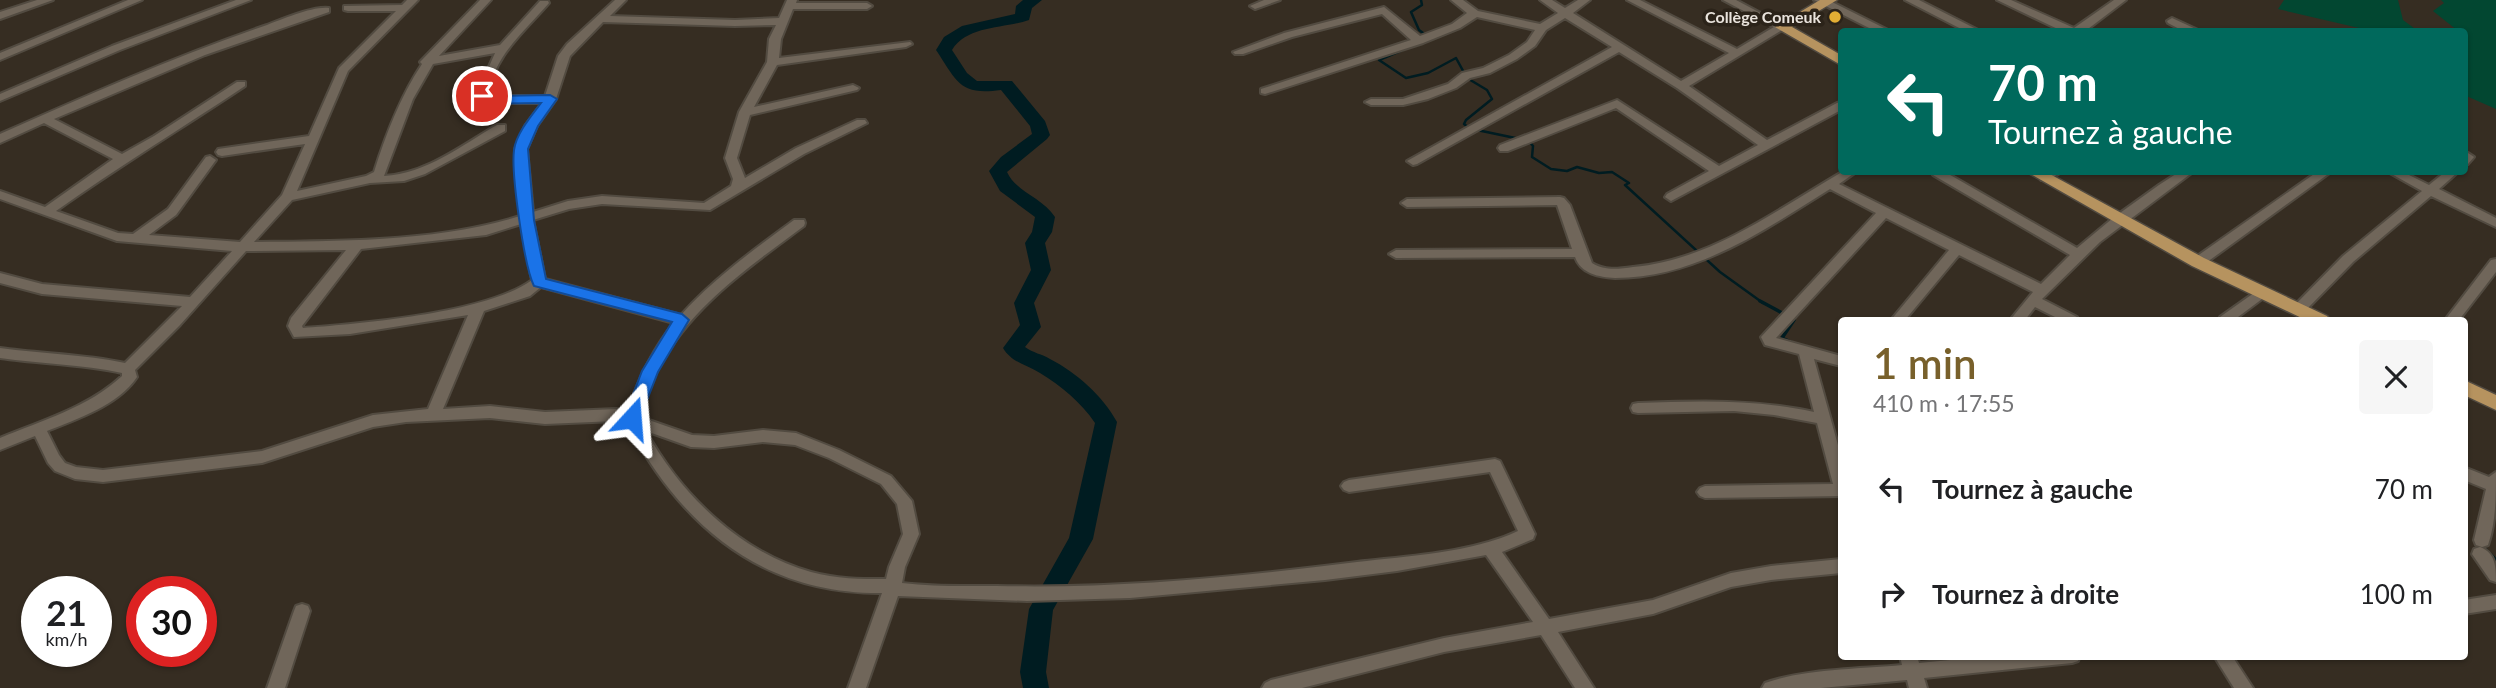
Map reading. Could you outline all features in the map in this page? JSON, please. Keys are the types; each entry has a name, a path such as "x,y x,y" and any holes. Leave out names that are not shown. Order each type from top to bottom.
{"main road":[{"path":"1824,1 1782,27 1838,59"},
{"path":"2048,175 2121,220 2198,262 2314,317"},
{"path":"2468,389 2496,403"}],"street":[{"path":"0,16 48,0"},
{"path":"0,57 137,0"},
{"path":"0,98 116,48 246,0"},
{"path":"288,197 370,179 379,174 395,122 426,62 486,0"},
{"path":"539,282 527,220 521,149 531,126 550,99 564,56 583,33 621,0"},
{"path":"1255,6 1275,0"},
{"path":"1457,0 1475,13 1542,28"},
{"path":"1545,0 1681,86 1767,146"},
{"path":"1371,102 1403,102 1424,97 1452,86 1466,75 1486,71 1531,44 1542,28 1586,0"},
{"path":"1632,0 1737,53"},
{"path":"1728,0 1782,27"},
{"path":"1910,0 1969,28"},
{"path":"2002,0 2066,28"},
{"path":"2081,28 2121,0"},
{"path":"1824,1 1879,28"},
{"path":"544,3 509,36 492,67 483,98 550,99"},
{"path":"737,190 739,179 731,158 745,112 773,62 775,39 791,3 867,6"},
{"path":"348,8 408,4"},
{"path":"128,369 288,197 343,70 408,4"},
{"path":"0,139 199,51 260,29 326,10"},
{"path":"1239,52 1288,35 1384,10 1419,41"},
{"path":"1265,92 1419,41 1456,26 1475,13"},
{"path":"600,19 735,23 782,21"},
{"path":"2172,21 2186,28"},
{"path":"1681,86 1782,27"},
{"path":"773,62 906,44"},
{"path":"1412,161 1620,47"},
{"path":"426,62 502,48"},
{"path":"47,211 122,159 158,139 241,84"},
{"path":"745,112 853,88"},
{"path":"1504,148 1616,103 1719,172"},
{"path":"1671,197 1838,107"},
{"path":"45,119 122,159"},
{"path":"0,195 117,237 135,240 242,247 357,244 486,231 568,205 602,200 706,207 800,151 861,123"},
{"path":"370,179 389,182 412,176 501,128"},
{"path":"222,152 312,138"},
{"path":"135,240 172,212 210,160"},
{"path":"1406,203 1560,201 1564,205 1583,262 1595,272 1628,273 1680,265 1738,237 1845,175"},
{"path":"1942,175 2079,255"},
{"path":"2019,317 2037,295 2079,255 2182,175"},
{"path":"2198,262 2321,175"},
{"path":"2400,175 2496,223"},
{"path":"2298,310 2348,259 2449,175"},
{"path":"1829,184 1957,249 2037,295 2068,317"},
{"path":"1838,360 1770,341 1768,337 1884,212"},
{"path":"799,223 719,282 682,320 650,371 632,418 656,464 712,526 736,546 770,564 806,577 861,586 893,586 911,591 1061,593 1137,590 1310,574 1491,549 1521,540 1527,534 1495,465 1349,486"},
{"path":"357,244 296,321 299,334 395,323 478,308 530,292 539,282"},
{"path":"1900,317 1957,249"},
{"path":"1396,254 1580,253"},
{"path":"2454,317 2496,263"},
{"path":"3,282 42,289 192,302"},
{"path":"539,282 682,320"},
{"path":"2229,317 2261,293"},
{"path":"433,414 478,308"},
{"path":"1805,351 1830,428 1838,469"},
{"path":"0,353 39,359 101,363 128,369"},
{"path":"0,444 74,412 124,384 130,376 128,369"},
{"path":"1638,408 1734,405 1774,409 1830,428"},
{"path":"38,428 53,459 60,467 75,473 103,476 262,457 373,421 433,414 490,412 545,418 617,415 632,418 691,441 714,442 763,436 796,439 834,454 886,480 904,500 911,534 897,567 858,688"},
{"path":"2468,474 2495,481 2481,547 2496,575"},
{"path":"1705,492 1838,490"},
{"path":"1491,549 1585,688"},
{"path":"1271,688 1431,648 1653,607 1731,580 1838,566"},
{"path":"2468,606 2496,602"},
{"path":"276,688 302,611"},
{"path":"1771,688 1804,682 2032,660"},
{"path":"2225,660 2245,688"}],"green space":[{"path":"2284,0 2398,0 2403,20 2414,28 2359,28 2278,9"},
{"path":"2441,0 2496,0 2496,109 2468,97 2468,28 2454,28 2433,11 2444,3"}],"waterway":[{"path":"1034,0 1024,6 1023,17 968,29 950,40 944,50 958,72 971,85 1006,85 1039,125 1041,135 998,171 1007,186 1034,204 1045,217 1042,232 1035,243 1041,270 1024,303 1031,327 1014,348 1020,355 1042,364 1069,382 1106,422 1081,539 1041,609 1033,672 1036,688"},
{"path":"1421,0 1422,5 1411,12 1419,30 1427,36"},
{"path":"1426,40 1379,60 1406,78 1428,73 1456,58 1467,78 1487,90 1492,99 1466,120 1464,124 1469,128"},
{"path":"1477,130 1520,139"},
{"path":"1528,140 1533,146 1532,157 1551,169 1567,171 1577,167 1599,173 1612,172 1629,183 1625,185 1720,272 1761,301"},
{"path":"1761,301 1784,314"},
{"path":"1791,317 1794,320 1782,338 1795,344"},
{"path":"2477,533 2476,540 2496,560"}],"place":[{"name":"Collège Comeuk","path":"1835,17"}],"route":[{"path":"482,96 486,100 550,99 531,126 521,149 527,220 539,282 682,320 650,371 632,418"}]}
